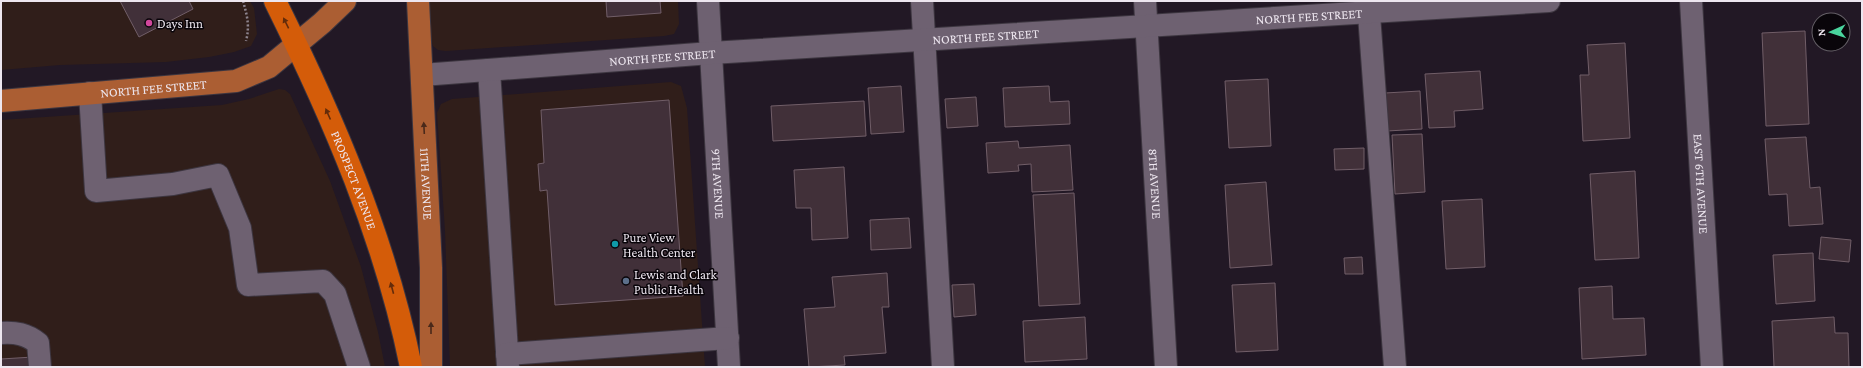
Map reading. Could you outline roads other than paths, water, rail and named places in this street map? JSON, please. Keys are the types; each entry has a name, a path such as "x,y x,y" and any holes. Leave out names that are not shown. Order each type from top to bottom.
{"highway":[{"name":"PROSPECT AVENUE","path":"275,1 327,112 364,202 392,285 411,367"}],"main road":[{"path":"296,45 345,1"},
{"name":"11TH AVENUE","path":"418,1 431,268 431,367"},
{"name":"NORTH FEE STREET","path":"1,101 236,81 269,67 296,45"}],"street":[{"name":"9TH AVENUE","path":"708,1 729,367"},
{"path":"922,1 943,367"},
{"name":"8TH AVENUE","path":"1145,1 1166,367"},
{"name":"NORTH FEE STREET","path":"422,75 711,53 1146,27 1369,7 1549,1"},
{"name":"EAST 6TH AVENUE","path":"1691,1 1712,367"},
{"path":"1369,7 1395,367"},
{"path":"489,70 507,360 728,338"},
{"path":"90,93 96,190 173,184 218,175 240,228 248,285 323,281 335,294 359,367"},
{"path":"1,333 13,332 28,336 38,344 40,367"}],"place":[{"name":"Days Inn","path":"149,23"},
{"name":"Pure View Health Center","path":"615,244"},
{"name":"Lewis and Clark Public Health","path":"626,281"}]}
